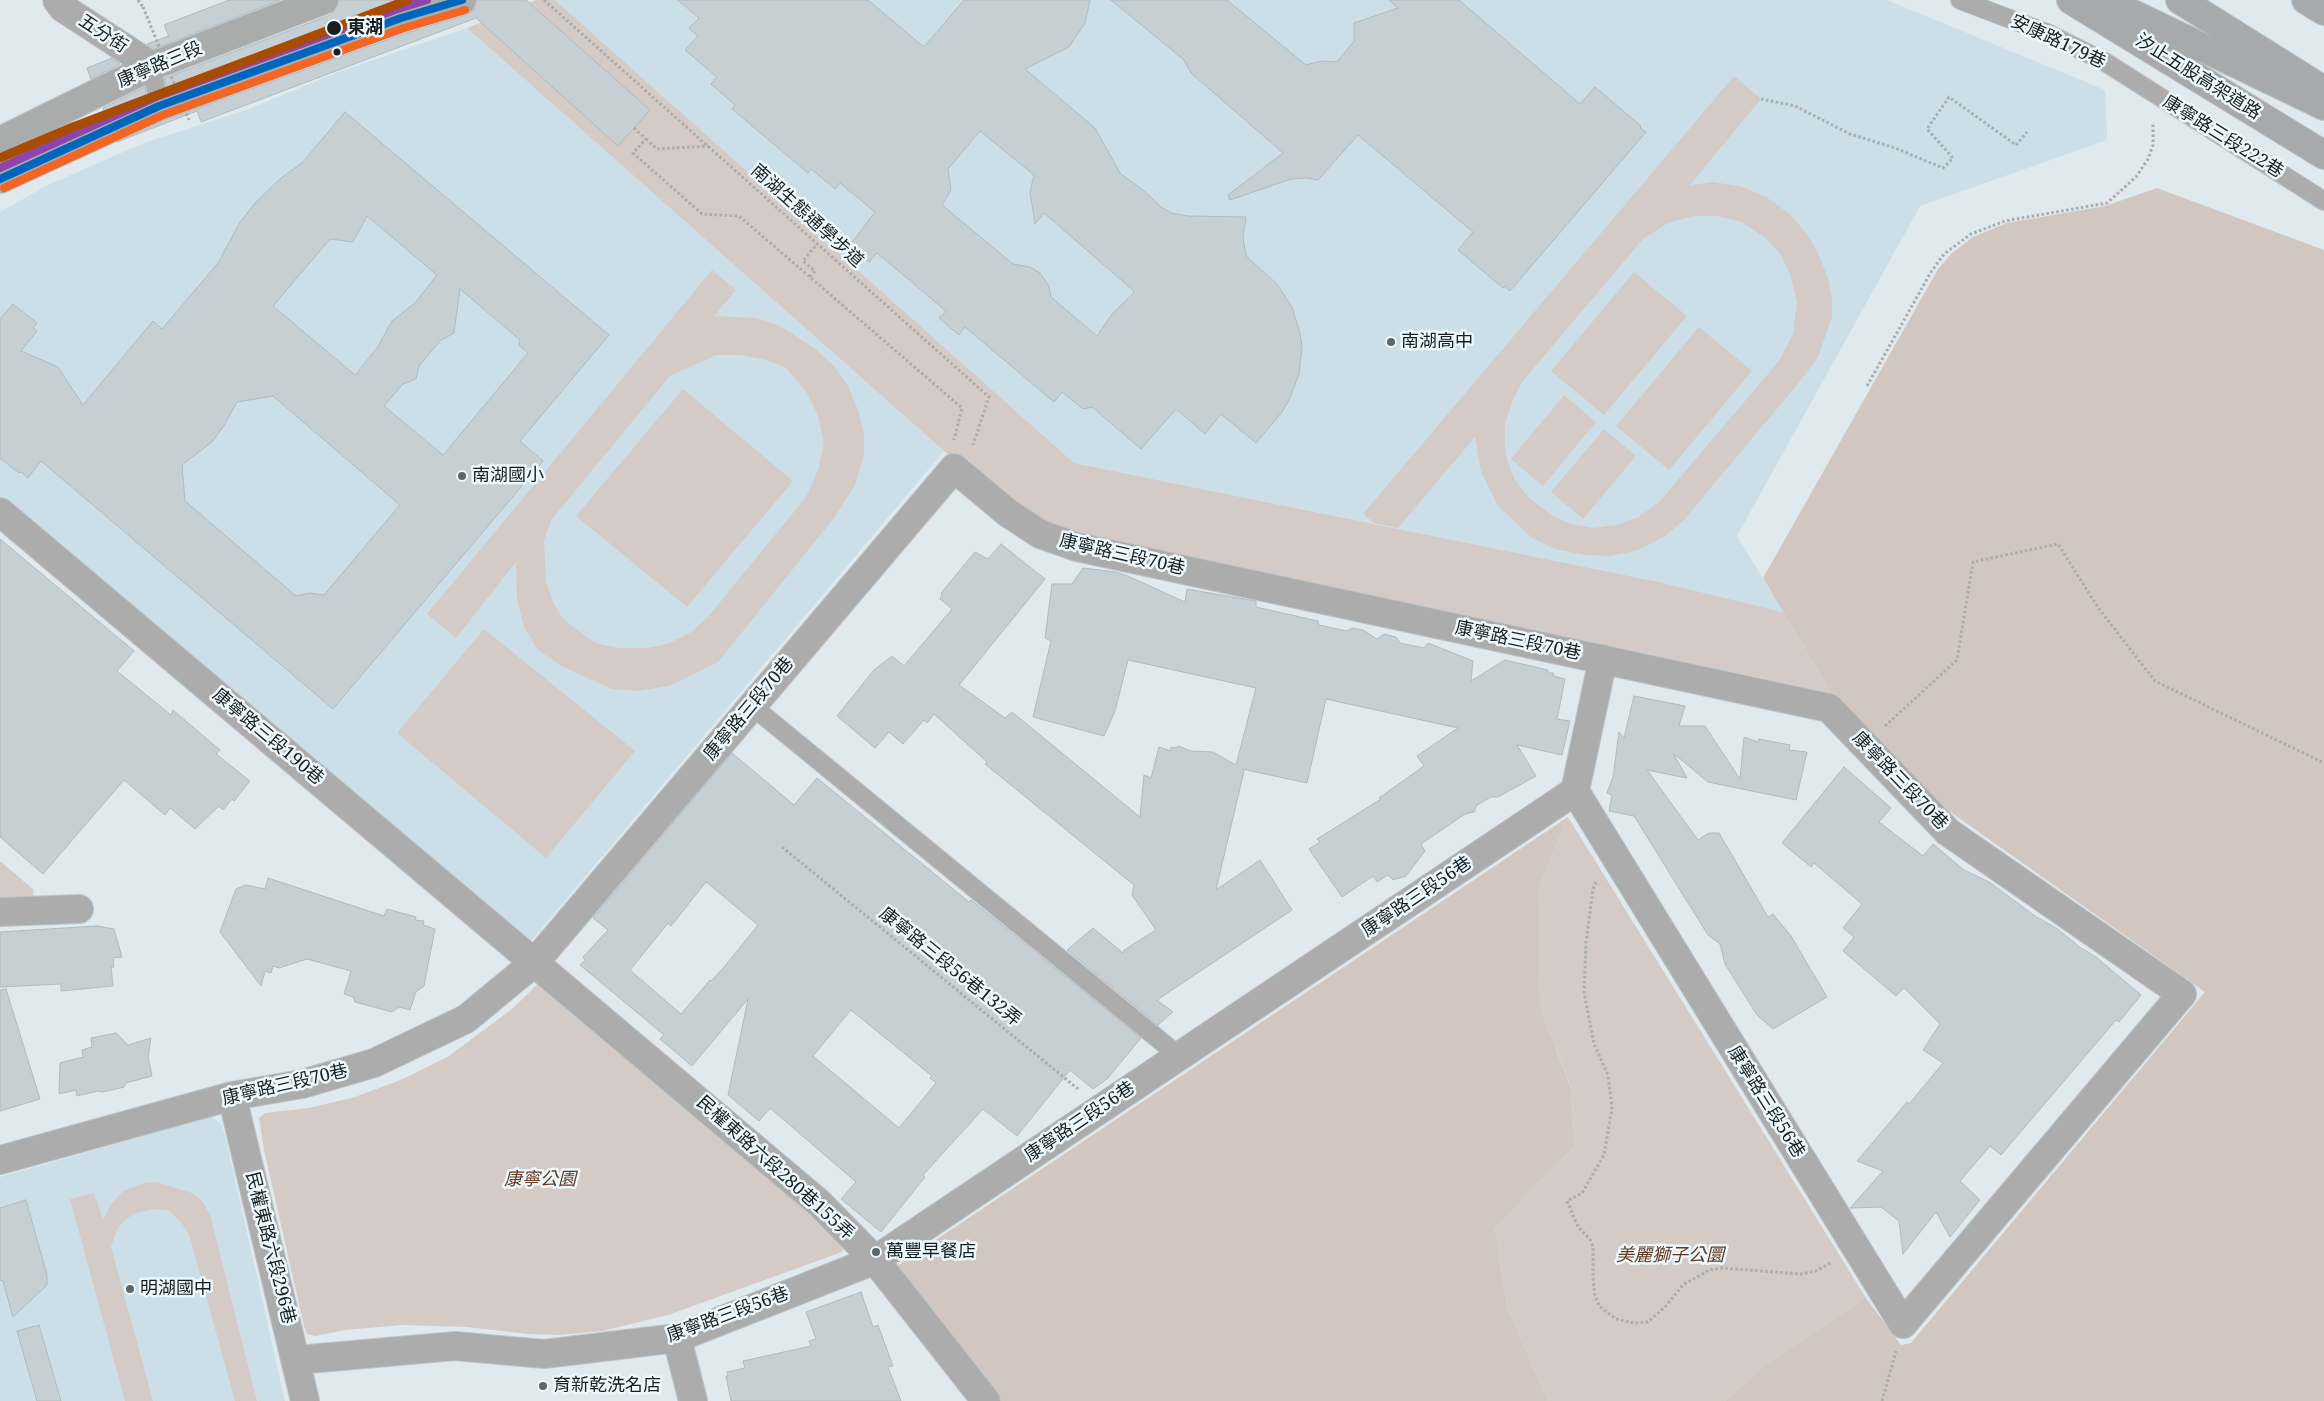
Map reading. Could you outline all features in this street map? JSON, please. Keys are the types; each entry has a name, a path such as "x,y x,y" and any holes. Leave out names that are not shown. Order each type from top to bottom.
{"highway":[{"name":"汐止五股高架道路","path":"2072,0 2324,155"},
{"path":"2104,0 2324,106"},
{"path":"2180,0 2324,90"},
{"path":"2306,0 2324,11"}],"main road":[{"name":"康寧路三段","path":"0,141 152,66 324,0"},
{"path":"0,179 159,106 401,18 462,0"}],"street":[{"name":"五分街","path":"57,0 63,8 152,66"},
{"name":"康寧路三段70巷","path":"0,1160 232,1096 302,1084 374,1063 466,1019 535,962 954,468 1008,513 1040,534 1077,547 1829,708 1948,832 2182,994 1903,1324"},
{"name":"康寧路三段190巷","path":"0,512 535,962"},
{"path":"1575,792 1603,659"},
{"name":"康寧路三段56巷","path":"297,1360 455,1346 544,1354 677,1338 875,1260 1575,792 1903,1324"},
{"path":"0,912 79,909"},
{"name":"民權東路六段280巷155弄","path":"535,962 819,1203 875,1260 986,1401"},
{"name":"民權東路六段296巷","path":"232,1096 297,1360 305,1401"},
{"path":"677,1338 693,1401"}],"lane":[{"name":"安康路179巷","path":"1960,0 2047,33 2105,62 2152,92"},
{"path":"152,66 159,106"},
{"name":"康寧路三段222巷","path":"2152,92 2324,201"},
{"path":"752,706 1179,1056"}],"path":[{"path":"138,0 143,7 189,120"},
{"name":"南湖生態通學步道","path":"544,0 990,397 968,460 954,468"},
{"name":"康寧路三段222巷","path":"1867,386 1931,272 1944,254 1971,234 2005,221 2107,203 2136,177 2148,160 2153,145 2152,92"},
{"path":"1762,99 1795,106 1850,134 1895,148 1943,168 1953,158 1927,129 1949,97 2016,145 2027,132"},
{"path":"634,128 656,148 708,146"},
{"path":"646,139 633,153 702,214 739,216 962,408 952,444 954,468"},
{"path":"810,277 815,271 803,261 818,244"},
{"path":"1864,744 1957,660 1973,562 2058,544 2099,609 2155,681 2324,763"},
{"name":"康寧路三段56巷132弄","path":"782,847 1101,1108"},
{"path":"1618,863 1599,875 1593,889 1586,943 1584,992 1594,1044 1608,1075 1612,1108 1604,1155 1582,1193 1568,1200 1578,1227 1590,1238 1593,1246 1593,1279 1600,1307 1616,1319 1634,1323 1648,1322 1664,1307 1682,1285 1710,1270 1722,1268 1801,1274 1816,1271 1856,1248"},
{"path":"1882,1401 1903,1324"}],"shaded area":[{"name":"南湖高中","path":"555,0 1887,0 2105,90 2107,140 1920,206 1737,536 1783,612 1659,582 1074,463"},
{"name":"南湖國小","path":"467,28 944,451 530,942 0,501 0,212 50,184 144,143 249,109 336,73"},
{"path":"2157,188 2324,250 2324,1401 1725,1401 1765,1365 1866,1298 1901,1345 1911,1343 2205,992 1949,811 1831,693 1763,578 1938,269 1952,253 1973,237 2007,223 2105,206"},
{"path":"1568,817 1539,887 1540,1007 1571,1088 1575,1146 1495,1228 1507,1306 1548,1401 998,1401 894,1268"},
{"name":"明湖國中","path":"211,1117 220,1123 224,1131 285,1401 0,1401 0,1177"}],"green space":[{"path":"536,0 555,0 1074,463 1659,582 1783,612 1831,693 1089,535 1052,524 1014,501 944,451 467,28"},
{"path":"1734,76 1761,99 1689,186 1712,182 1740,186 1766,197 1790,214 1807,234 1819,255 1828,278 1832,300 1832,317 1818,357 1683,521 1665,536 1639,550 1611,556 1584,555 1555,549 1532,538 1498,506 1481,472 1475,437 1398,528 1374,523 1363,514","holes":["1694,216 1718,216 1741,222 1766,238 1781,255 1791,277 1797,302 1793,334 1779,361 1660,501 1639,517 1616,525 1593,528 1571,524 1550,514 1530,499 1515,480 1507,460 1505,424 1512,402 1522,382 1643,239 1668,223"]},
{"path":"712,270 736,290 714,316 757,318 780,326 814,348 834,366 848,386 858,410 864,433 864,455 855,485 834,518 718,662 669,686 638,691 612,689 561,666 538,650 524,627 517,600 516,562 456,638 427,614","holes":["716,355 741,355 767,360 786,368 806,391 818,415 824,443 818,470 806,497 707,618 691,632 670,643 648,648 618,648 595,643 563,619 554,604 546,582 544,540 552,519 670,376"]},
{"path":"1634,272 1687,316 1604,415 1551,371"},
{"path":"1699,327 1752,371 1669,470 1616,426"},
{"path":"683,389 793,481 687,607 576,516"},
{"path":"1564,395 1596,422 1543,486 1511,459"},
{"path":"1604,429 1636,456 1583,519 1551,492"},
{"path":"484,629 635,751 546,858 397,733"},
{"name":"美麗獅子公圜","path":"1568,817 1866,1298 1765,1365 1725,1401 1548,1401 1507,1306 1495,1228 1575,1146 1571,1087 1540,1007 1539,887"},
{"path":"0,861 33,889 34,900 0,904"},
{"name":"康寧公園","path":"539,983 845,1243 842,1252 668,1315 602,1331 560,1335 528,1334 467,1327 402,1325 346,1330 315,1336 307,1334 264,1150 259,1118 265,1113 309,1108 355,1097 403,1079 449,1056 512,1009"},
{"path":"156,1182 192,1193 201,1200 210,1214 257,1401 235,1401 189,1234 170,1211 154,1209 133,1214 124,1221 117,1229 111,1247 153,1401 125,1401 70,1199 94,1193 103,1219 112,1203 123,1191 144,1183"}],"building":[{"path":"229,0 280,0 154,49 147,44 169,36 164,25"},
{"path":"339,0 407,0 166,87 165,78 330,15 336,9"},
{"path":"477,0 526,0 650,110 618,146 476,18 201,122 197,111 117,142 165,120 406,33 466,15 474,10"},
{"path":"678,0 868,0 924,47 964,0 1090,0 1085,23 1069,47 1025,69 1095,128 1120,173 1143,190 1161,207 1171,213 1188,216 1246,217 1243,237 1246,256 1277,284 1292,307 1300,333 1302,347 1299,374 1282,412 1256,443 1221,414 1205,434 1176,409 1141,449 1092,407 1083,409 1062,392 1054,402 965,327 959,335 939,318 946,311 877,253 869,262 850,245 875,212 840,183 835,189 811,169 808,173 732,109 735,105 711,84 717,77 685,50 698,36 689,28 699,18","holes":["980,131 1034,175 1030,192 1035,224 1044,213 1135,292 1112,314 1097,336 1051,297 1049,286 1040,273 1030,267 1013,264 942,205 951,190 948,169"]},
{"path":"1111,0 1227,0 1306,65 1321,61 1337,62 1354,41 1354,23 1398,8 1389,0 1459,0 1580,104 1595,87 1646,132 1510,291 1505,286 1503,288 1458,250 1473,232 1358,135 1318,180 1305,178 1291,179 1230,200 1228,195 1283,153 1191,73 1184,60"},
{"path":"112,58 120,64 91,79 87,68"},
{"path":"145,87 146,95 105,114 103,108"},
{"path":"345,112 609,335 520,441 543,461 333,709 41,461 28,478 0,458 0,319 13,304 37,323 33,328 37,331 21,351 58,367 83,405 153,321 162,329 218,263 239,224 254,204 281,178 302,163","holes":["367,216 437,275 415,303 392,321 377,348 355,375 273,306 330,239 353,242","460,289 520,340 519,345 528,353 443,455 384,406 403,384 416,379 419,366 440,341 454,333","273,396 400,505 324,595 309,593 296,596 185,501 182,465 212,442 237,402"]},
{"path":"0,539 134,651 117,671 171,715 173,710 220,750 216,754 250,781 234,801 232,799 223,810 219,806 195,829 170,808 165,815 124,780 43,874 0,837"},
{"path":"1001,544 1045,579 959,685 1005,718 1012,712 1140,817 1144,775 1151,778 1159,747 1171,751 1171,747 1176,748 1178,746 1191,751 1213,752 1236,765 1256,688 1128,660 1115,711 1104,736 1033,717 1051,641 1045,638 1052,584 1072,584 1083,568 1116,572 1185,602 1187,589 1256,601 1256,607 1318,621 1319,625 1347,631 1352,628 1363,630 1377,639 1384,634 1396,637 1400,643 1424,648 1428,643 1473,661 1471,681 1505,660 1548,670 1548,673 1554,673 1553,676 1565,679 1557,719 1570,721 1562,755 1517,745 1536,776 1498,797 1491,797 1477,805 1474,812 1465,814 1421,844 1425,851 1406,876 1393,880 1388,875 1377,882 1373,876 1342,897 1309,849 1320,842 1317,839 1381,799 1379,798 1424,766 1417,756 1458,728 1326,699 1307,783 1242,769 1244,771 1216,890 1260,860 1292,910 1157,1000 1173,1012 1158,1025 1067,950 1093,928 1123,953 1124,950 1156,930 1132,895 1134,885 985,764 987,762 934,714 927,723 924,720 903,744 889,732 875,748 837,716 874,670 892,656 904,666 952,609 940,599 941,593 975,552 988,559"},
{"path":"1634,696 1685,706 1679,726 1705,726 1740,779 1744,737 1758,742 1759,739 1790,745 1789,750 1807,752 1796,800 1708,782 1673,753 1687,778 1647,770 1698,840 1709,833 1719,833 1768,917 1773,914 1791,936 1827,997 1773,1029 1757,1015 1725,964 1720,944 1708,935 1634,816 1609,811 1612,795 1607,793 1613,777 1619,732 1624,738"},
{"path":"732,753 794,805 817,778 969,902 971,900 1141,1038 1107,1079 1093,1089 1070,1070 1017,1136 983,1109 923,1175 925,1177 881,1232 841,1199 856,1182 770,1108 759,1121 728,1095 748,999 692,1066 660,1039 664,1035 580,965 585,960 583,957 608,930 593,918","holes":["706,882 758,925 725,966 710,980 681,1014 630,970 668,923 671,926","851,1010 932,1076 930,1078 936,1083 899,1128 813,1056"]},
{"path":"1844,767 1891,808 1879,822 1923,856 1933,844 1964,870 1989,882 2096,957 2141,995 2119,1022 2116,1020 2001,1155 1990,1146 1960,1181 1980,1200 1950,1237 1936,1212 1903,1254 1899,1221 1881,1207 1850,1208 1883,1171 1857,1161 1943,1063 1923,1050 1940,1024 1904,988 1896,996 1843,951 1854,937 1843,928 1862,904 1814,863 1811,867 1782,843"},
{"path":"268,878 384,916 387,909 416,917 415,920 424,921 423,925 435,929 424,986 416,992 410,1010 399,1007 392,1012 355,1002 353,997 344,994 351,971 307,959 279,968 273,966 271,973 265,971 261,986 220,932 236,889 246,885 265,889"},
{"path":"97,926 114,929 122,957 113,958 114,967 111,967 113,986 61,991 61,984 0,987 0,932"},
{"path":"6,989 40,1099 0,1111 0,990"},
{"path":"116,1033 128,1045 151,1038 148,1057 152,1076 126,1083 124,1087 102,1092 98,1091 77,1096 76,1090 59,1094 60,1063 83,1057 82,1050 92,1047 91,1038"},
{"path":"26,1200 47,1275 47,1285 13,1317 3,1281 0,1280 0,1208"},
{"path":"861,1292 873,1327 878,1325 893,1366 888,1367 901,1401 731,1401 726,1376 728,1376 727,1372 745,1368 743,1361 811,1346 809,1341 816,1339 806,1312"},
{"path":"39,1325 61,1401 37,1401 17,1331"}],"transit line":[{"path":"0,158 73,127 408,0"},
{"path":"0,168 156,97 427,0"},
{"path":"0,179 159,106 401,18 462,0"},
{"path":"4,188 163,115 404,28 465,10"}],"place":[{"name":"東湖","path":"334,28"},
{"name":"南湖高中","path":"1391,342"},
{"name":"南湖國小","path":"462,476"},
{"name":"萬豐早餐店","path":"876,1252"},
{"name":"明湖國中","path":"130,1289"},
{"name":"育新乾洗名店","path":"543,1386"}]}
